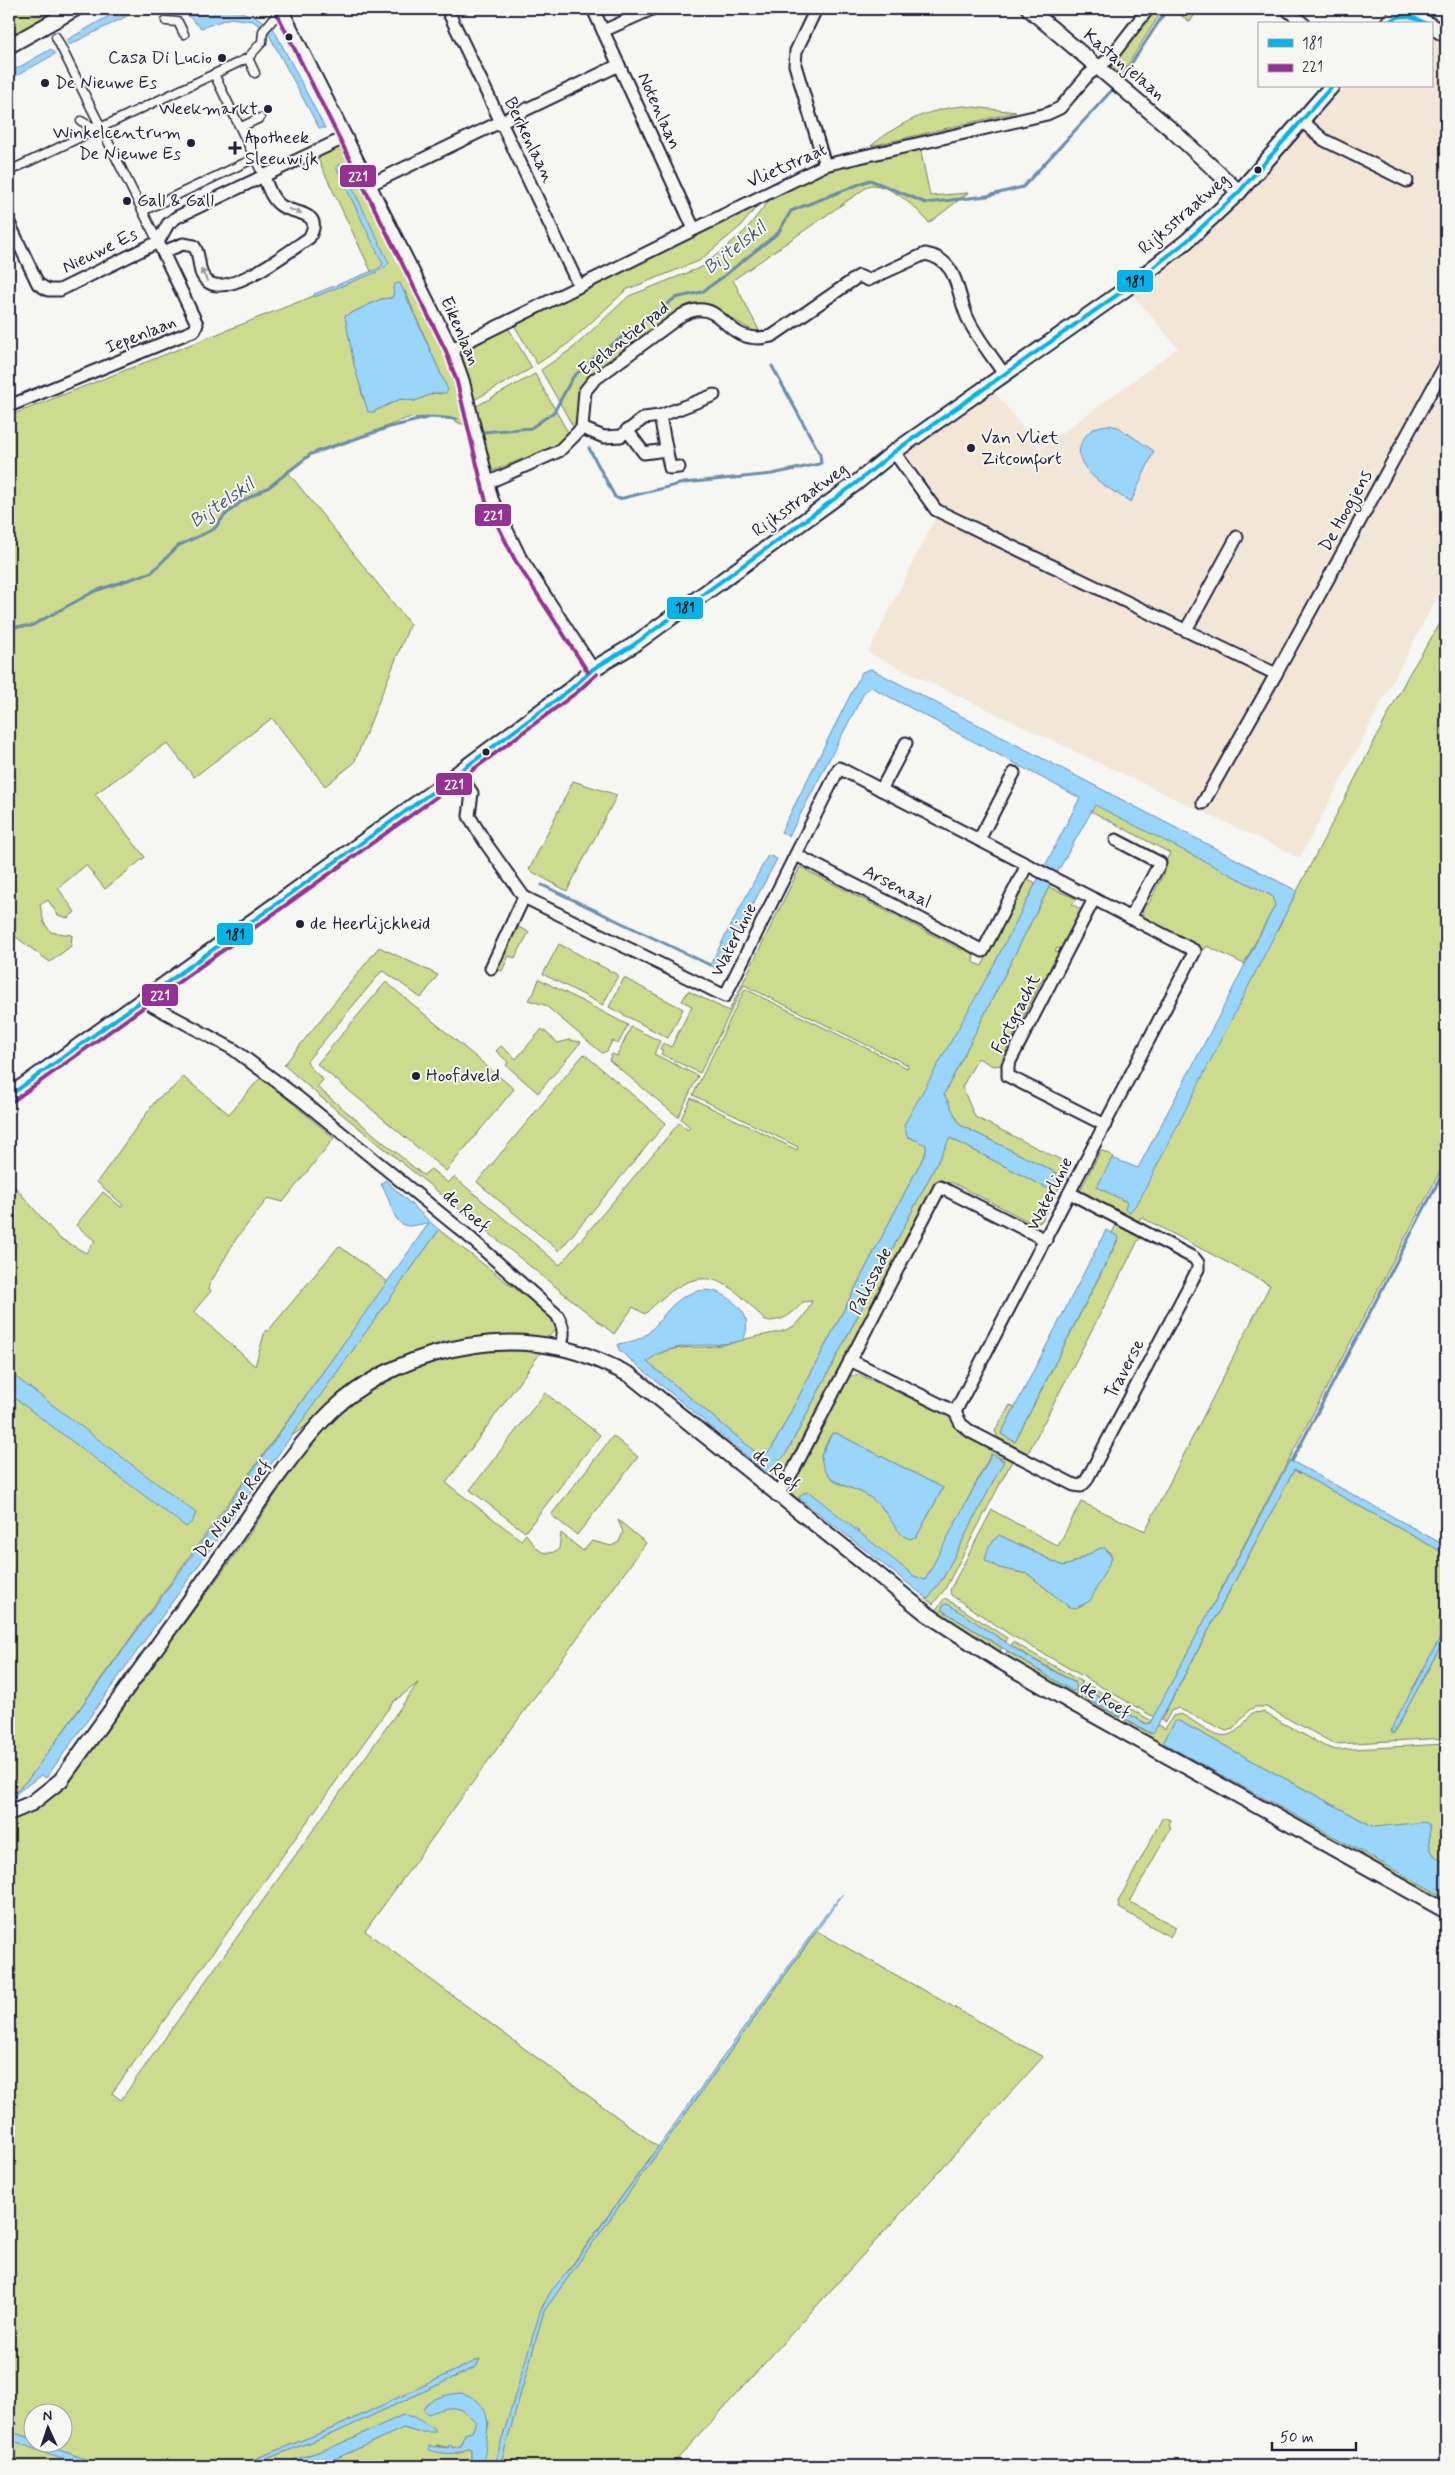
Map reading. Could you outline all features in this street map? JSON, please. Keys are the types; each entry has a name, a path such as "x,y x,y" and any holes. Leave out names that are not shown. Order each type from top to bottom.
{"street":[{"path":"9,46 75,9"},
{"path":"9,170 248,58 262,42 263,31 282,9"},
{"name":"Eikenlaan","path":"282,9 452,349 463,380 487,483 520,557 593,669"},
{"name":"Berkenlaan","path":"447,9 579,286"},
{"name":"Notenlaan","path":"593,9 694,229"},
{"path":"603,31 652,9"},
{"path":"816,9 796,51 795,65 825,165"},
{"name":"Kastanjelaan","path":"1029,9 1174,131 1239,192"},
{"name":"Vlietstraat","path":"452,349 825,165 1047,114 1060,108 1088,75 1110,58 1148,9"},
{"path":"1286,9 1302,22"},
{"path":"1389,22 1410,12 1425,22"},
{"path":"166,21 178,22 184,34"},
{"path":"1432,26 1446,35"},
{"name":"Nieuwe Es","path":"56,37 158,242"},
{"path":"248,58 255,73"},
{"path":"369,185 619,65"},
{"name":"Nieuwe Es","path":"163,252 183,244 194,246 199,253 200,271 204,279 208,283 219,285 246,278 266,269 310,238 314,230 307,214 282,206 271,195 241,127 214,74"},
{"name":"Rijksstraatweg","path":"9,1096 458,772 572,688 593,669 632,646 855,484 894,452 1003,373 1127,288 1187,241 1239,192 1330,88"},
{"path":"241,127 260,118"},
{"path":"82,121 100,128"},
{"path":"1302,121 1324,140 1407,181"},
{"name":"Nieuwe Es","path":"9,222 38,284 48,290 60,290 158,242 168,224 177,217 346,137"},
{"name":"Nieuwe Es","path":"143,211 255,158"},
{"name":"Iepenlaan","path":"9,406 195,330 197,324 158,242"},
{"name":"Egelantierpad","path":"582,428 585,391 594,380 682,315 698,310 715,315 746,338 758,340 772,336 859,276 868,280 925,254 940,259 959,284 968,320 1003,373"},
{"name":"De Hoogjens","path":"1203,802 1276,674 1446,364"},
{"path":"487,483 559,451 582,428 604,437 621,436 644,418 660,416 714,395"},
{"path":"660,416 670,468 678,467"},
{"path":"627,430 644,453 666,450"},
{"path":"894,452 936,510 1276,674"},
{"path":"1186,630 1237,538"},
{"path":"882,790 906,743"},
{"name":"Waterlinie","path":"458,772 472,793 469,816 486,846 524,897 725,996 839,768 1195,951 955,1412"},
{"path":"979,840 1014,773"},
{"path":"1116,840 1160,862 1130,918"},
{"name":"Arsenaal","path":"796,855 983,951 1032,867"},
{"path":"490,968 524,897"},
{"name":"Fortgracht","path":"1094,899 1008,1066 1008,1076 1105,1125"},
{"name":"de Roef","path":"145,997 153,1006 233,1049 300,1099 467,1235 558,1316 563,1326 564,1337 560,1347 590,1356 630,1375 777,1496 927,1614 998,1660 1446,1911"},
{"name":"Palissade","path":"777,1496 794,1469 940,1187 1046,1240"},
{"name":"Traverse","path":"955,1412 961,1424 972,1432 1074,1485 1081,1486 1095,1464 1198,1270 1198,1264 1194,1258 1070,1193"},
{"name":"De Nieuwe Roef","path":"9,1813 32,1803 61,1780 279,1475 321,1422 354,1392 394,1367 435,1353 473,1345 518,1344 560,1347"},
{"path":"850,1360 955,1412"}],"shaded area":[{"path":"1432,37 1446,47 1446,580 1300,858 868,653 941,506 903,454 995,392 1040,449 1178,348 1127,288 1222,216 1344,88 1432,88"}],"green space":[{"path":"9,9 63,9 9,40"},
{"path":"1155,9 1163,9 1120,77 1110,67"},
{"path":"1172,9 1198,9 1190,22"},
{"path":"964,106 1016,112 871,146 892,130 914,119 938,110"},
{"path":"339,146 438,337 455,374 467,423 462,424 450,419 431,417 408,418 318,450 287,471 410,624 354,763 325,786 272,718 194,777 167,743 95,794 145,857 105,889 86,865 58,888 75,912 68,918 58,915 48,900 40,905 44,923 51,932 72,935 71,946 50,962 9,932 9,416 372,273 317,157","holes":["405,291 445,384 441,394 434,393 415,401 400,399 373,412 363,398 345,316 381,299 392,298 394,293"]},
{"path":"920,147 930,196 968,193 929,223 903,198 886,188 870,185 733,280 761,334 715,309 675,313 589,376 582,386 574,428 541,370 573,348 629,296 702,267 745,231 774,194 819,172"},
{"path":"762,200 741,226 699,261 626,290 569,343 537,364 513,323"},
{"path":"507,326 532,368 472,401 455,352"},
{"path":"535,374 570,436 562,443 490,472 473,408"},
{"path":"1446,614 1446,1160 1154,1717 1011,1635 951,1595 950,1590 992,1510 1058,1546 1081,1502 1145,1531 1270,1285 1141,1217 1138,1223 1083,1195 1080,1191 1101,1150 1114,1157 1097,1187 1127,1202 1278,928 1409,674","holes":["999,1535 1063,1566 1071,1564 1100,1548 1109,1551 1112,1558 1083,1606 1069,1607 1028,1574 999,1568 989,1546"]},
{"path":"573,781 617,795 567,891 529,870"},
{"path":"1095,804 1272,896 1275,905 1244,964 1207,946 1204,950 1145,920 1142,912 1144,905 1149,903 1166,869 1165,863 1170,853 1091,811"},
{"path":"800,867 962,950 967,948 974,955 973,962 982,966 1026,878 1036,883 907,1136 927,1145 926,1152 772,1448 767,1453 758,1454 647,1362 667,1350 721,1345 777,1333 800,1321 812,1301 803,1302 795,1311 782,1319 765,1321 749,1303 720,1282 707,1279 693,1280 663,1298 645,1314 633,1307 614,1334 317,1094 284,1065 379,947 438,975 421,998 384,971 381,972 307,1061 310,1067 323,1080 317,1087 423,1175 431,1169 448,1183 454,1177 560,1265 679,1123 688,1130 690,1127 681,1119 691,1098 797,1150 798,1147 693,1095 745,989 907,1068 908,1065 744,985 700,1073 661,1054 663,1050 660,1049 663,1043 671,1047 692,1006 682,1001 688,991 729,1011"},
{"path":"1049,887 1077,899 1072,904 1083,911 1062,950 1057,948 1055,951 1060,954 1048,977 1043,978 1004,1055 1003,1065 993,1066 978,1058 962,1087 975,1117 1071,1165 1041,1222 1032,1223 951,1182 946,1184 938,1180 787,1471 780,1476 767,1473 786,1454 950,1138 1049,1189 1058,1179 1057,1173 960,1125 944,1094"},
{"path":"518,927 529,932 515,958 509,956 502,971 497,969"},
{"path":"559,944 618,975 603,1005 543,974"},
{"path":"624,978 683,1009 668,1038 609,1007"},
{"path":"539,979 628,1025 618,1044 612,1041 607,1051 602,1053 545,1005 528,1000 534,993"},
{"name":"Hoofdveld","path":"386,982 514,1089 446,1171 317,1064"},
{"path":"631,1027 660,1041 654,1054 698,1076 678,1117 609,1060 612,1054 617,1056"},
{"path":"542,1029 558,1043 569,1040 581,1042 538,1093 506,1065 508,1062 496,1051 501,1046 516,1059"},
{"path":"584,1054 666,1123 559,1251 477,1182"},
{"path":"183,1077 229,1114 261,1077 334,1138 283,1202 268,1198 236,1239 208,1287 211,1291 194,1311 255,1366 265,1331 268,1331 339,1246 388,1282 30,1777 17,1791 9,1795 9,1180 59,1238 86,1253 95,1241 76,1225 103,1192 121,1207 123,1205 97,1182 157,1099 172,1089"},
{"path":"1116,1225 1140,1237 1028,1453 998,1438 995,1431 1010,1405 1015,1407 1001,1434 1015,1442 1119,1238 1112,1233"},
{"path":"439,1230 557,1321 556,1330 544,1340 461,1341 415,1353 377,1370 337,1397 315,1420 290,1437"},
{"path":"501,1349 541,1352 446,1483 521,1540 526,1534 536,1547 544,1553 559,1549 561,1533 583,1551 592,1541 611,1546 619,1542 623,1532 618,1520 646,1543 365,1931 658,2147 543,2305 494,2466 481,2466 489,2422 461,2393 439,2397 444,2408 458,2408 476,2422 472,2432 465,2434 460,2446 452,2448 436,2445 458,2454 468,2448 471,2449 471,2461 466,2466 407,2466 361,2460 344,2466 307,2466 326,2463 403,2428 417,2432 403,2415 333,2447 276,2466 248,2466 339,2431 476,2367 480,2359 336,2427 237,2466 104,2466 66,2452 72,2452 72,2402 22,2402 22,2436 9,2431 9,1819 38,1807 62,1788 240,1548 310,1442 360,1394 421,1362 467,1351","holes":["418,1683 121,2100 112,2093 393,1702"]},
{"path":"860,1375 951,1417 962,1435 1012,1461 945,1589 933,1604 926,1599 943,1578 1004,1460 991,1454 927,1579 922,1580 914,1576 799,1497 800,1500 793,1499 793,1484 796,1476 849,1376","holes":["836,1433 943,1488 917,1536 905,1537 875,1501 867,1495 842,1485 829,1476 821,1456 830,1436"]},
{"path":"545,1393 600,1435 525,1532 470,1490"},
{"path":"613,1436 638,1457 577,1535 551,1515"},
{"path":"1294,1470 1446,1554 1446,1627 1391,1731 1394,1733 1446,1636 1446,1738 1335,1744 1266,1707 1255,1707 1249,1710 1233,1729 1226,1731 1178,1708 1171,1711 1165,1722 1161,1720"},
{"path":"945,1598 1007,1638 1006,1642 948,1605 943,1605 942,1610 1002,1648 998,1654 938,1614 937,1608"},
{"path":"1013,1642 1082,1682 1075,1696 1070,1697 1004,1657 1007,1651 1072,1691 1077,1690 1074,1682 1011,1646"},
{"path":"1088,1685 1152,1721 1147,1724 1090,1692 1084,1695 1086,1699 1151,1734 1158,1725 1165,1729 1173,1716 1181,1714 1211,1732 1227,1735 1235,1732 1243,1725 1252,1713 1263,1712 1324,1746 1336,1750 1446,1744 1446,1864 1435,1856 1430,1848 1429,1825 1374,1827 1179,1721 1164,1742 1446,1898 1446,1904 1079,1701"},
{"path":"1163,1817 1170,1820 1168,1825 1171,1827 1130,1902 1176,1927 1170,1937 1119,1908 1118,1902"},
{"path":"817,1931 1043,2057 671,2466 500,2466 544,2311"},
{"path":"9,2439 22,2444 22,2452 45,2452 83,2466 13,2466 9,2464"}],"water":[{"path":"121,9 141,9 69,45 67,40"},
{"path":"175,9 231,9 254,16 272,26 325,128 319,128 268,33 253,21 230,18 201,28 184,12"},
{"path":"51,49 55,54 9,80 9,73"},
{"path":"341,164 389,263 382,270 314,297 314,294 380,268 383,264 336,167"},
{"path":"400,283 448,390 446,393 434,393 415,401 400,399 373,412 368,412 354,365 345,316 381,299 392,298 395,284"},
{"path":"1108,425 1118,427 1154,451 1131,502 1103,485 1086,469 1081,460 1079,450 1085,437 1093,429"},
{"path":"871,669 1297,891 1139,1201 1130,1212 1125,1209 1127,1202 1097,1187 1112,1158 1138,1168 1221,1012 1275,905 1272,896 1095,805 1049,887 944,1094 960,1125 1057,1173 1058,1179 1049,1189 950,1138 786,1454 767,1473 619,1350 618,1344 633,1341 647,1334 673,1305 691,1293 709,1290 726,1296 742,1311 745,1317 746,1329 743,1340 731,1343 681,1347 657,1355 647,1362 758,1454 767,1453 772,1448 926,1152 926,1145 907,1136 904,1125 991,970 1080,798 871,687 865,691 789,836 781,832 862,672"},
{"path":"768,855 777,859 718,970 710,965"},
{"path":"385,1180 439,1230 46,1778 41,1775 9,1799 9,1795 17,1791 30,1777 212,1528 429,1223 409,1226 403,1225 398,1221 381,1185"},
{"path":"1106,1230 1119,1237 1015,1442 1001,1434"},
{"path":"9,1372 196,1513 192,1522 186,1527 9,1394"},
{"path":"832,1433 836,1433 943,1488 917,1536 910,1539 905,1537 874,1500 838,1482 827,1473 821,1456"},
{"path":"992,1454 1004,1461 943,1578 928,1599 799,1498 803,1493 809,1492 914,1576 925,1580"},
{"path":"1290,1460 1446,1546 1446,1554 1294,1470 1153,1734 1086,1699 1084,1694 1090,1692 1146,1724 1150,1723"},
{"path":"999,1535 1063,1566 1071,1564 1100,1548 1105,1548 1112,1558 1090,1601 1076,1608 1069,1607 1028,1574 999,1568 985,1560 989,1546"},
{"path":"948,1604 1025,1655 1075,1683 1077,1690 1072,1691 942,1610 943,1605"},
{"path":"1446,1627 1446,1636 1393,1734 1391,1731 1394,1723"},
{"path":"1175,1721 1179,1721 1374,1827 1425,1822 1429,1825 1430,1848 1432,1852 1446,1864 1446,1898 1165,1744 1164,1741"},
{"path":"843,1894 544,2311 500,2466 494,2466 540,2312 551,2291 570,2269 829,1910"},
{"path":"480,2359 476,2367 339,2431 248,2466 237,2466 336,2427"},
{"path":"461,2393 477,2400 482,2405 487,2418 487,2434 481,2466 466,2466 471,2461 471,2449 468,2448 449,2454 429,2450 429,2446 448,2448 449,2445 452,2448 460,2446 465,2434 472,2432 476,2422 459,2409 448,2408 428,2414 423,2409 435,2399"},
{"path":"403,2415 414,2417 435,2429 435,2432 417,2432 403,2428 326,2463 307,2466 276,2466 333,2447"},
{"path":"9,2431 22,2436 22,2444 9,2439"},
{"path":"42,2452 66,2452 104,2466 68,2461"},
{"path":"361,2460 407,2466 344,2466"}],"waterway":[{"name":"Bijtelskil","path":"1122,78 1167,9"},
{"name":"Bijtelskil","path":"483,432 531,428 554,412 573,377 594,358 675,298 702,292 720,279 778,233 791,211 870,180 926,203 987,196 1023,187 1113,89"},
{"path":"589,448 615,497 619,499 684,483 772,474 819,464 821,463 820,454 772,366"},
{"name":"Bijtelskil","path":"9,627 31,626 95,591 152,572 178,546 214,529 225,515 241,502 269,487 311,454 390,427 431,417 457,419"},
{"path":"542,885 710,965"},
{"path":"1292,1461 1446,1167"}],"transit line":[{"name":"221","path":"276,12 446,351 457,382 486,502 515,560 588,672"},
{"name":"181","path":"1390,22 1402,16 1412,17 1423,22"},
{"name":"181","path":"9,1096 431,793 572,688 593,669 632,646 855,484 894,452 1127,288 1187,241 1239,192 1330,88"},
{"name":"221","path":"13,1101 435,798 576,693 597,674"}],"place":[{"name":"Casa Di Lucio","path":"222,58"},
{"name":"De Nieuwe Es","path":"45,83"},
{"name":"Weekmarkt","path":"268,109"},
{"name":"Winkelcentrum De Nieuwe Es","path":"191,143"},
{"name":"Apotheek Sleeuwijk","path":"235,148"},
{"name":"Gall & Gall","path":"127,201"},
{"name":"Van Vliet Zitcomfort","path":"971,448"},
{"name":"de Heerlijckheid","path":"300,924"},
{"name":"Hoofdveld","path":"416,1076"}]}
